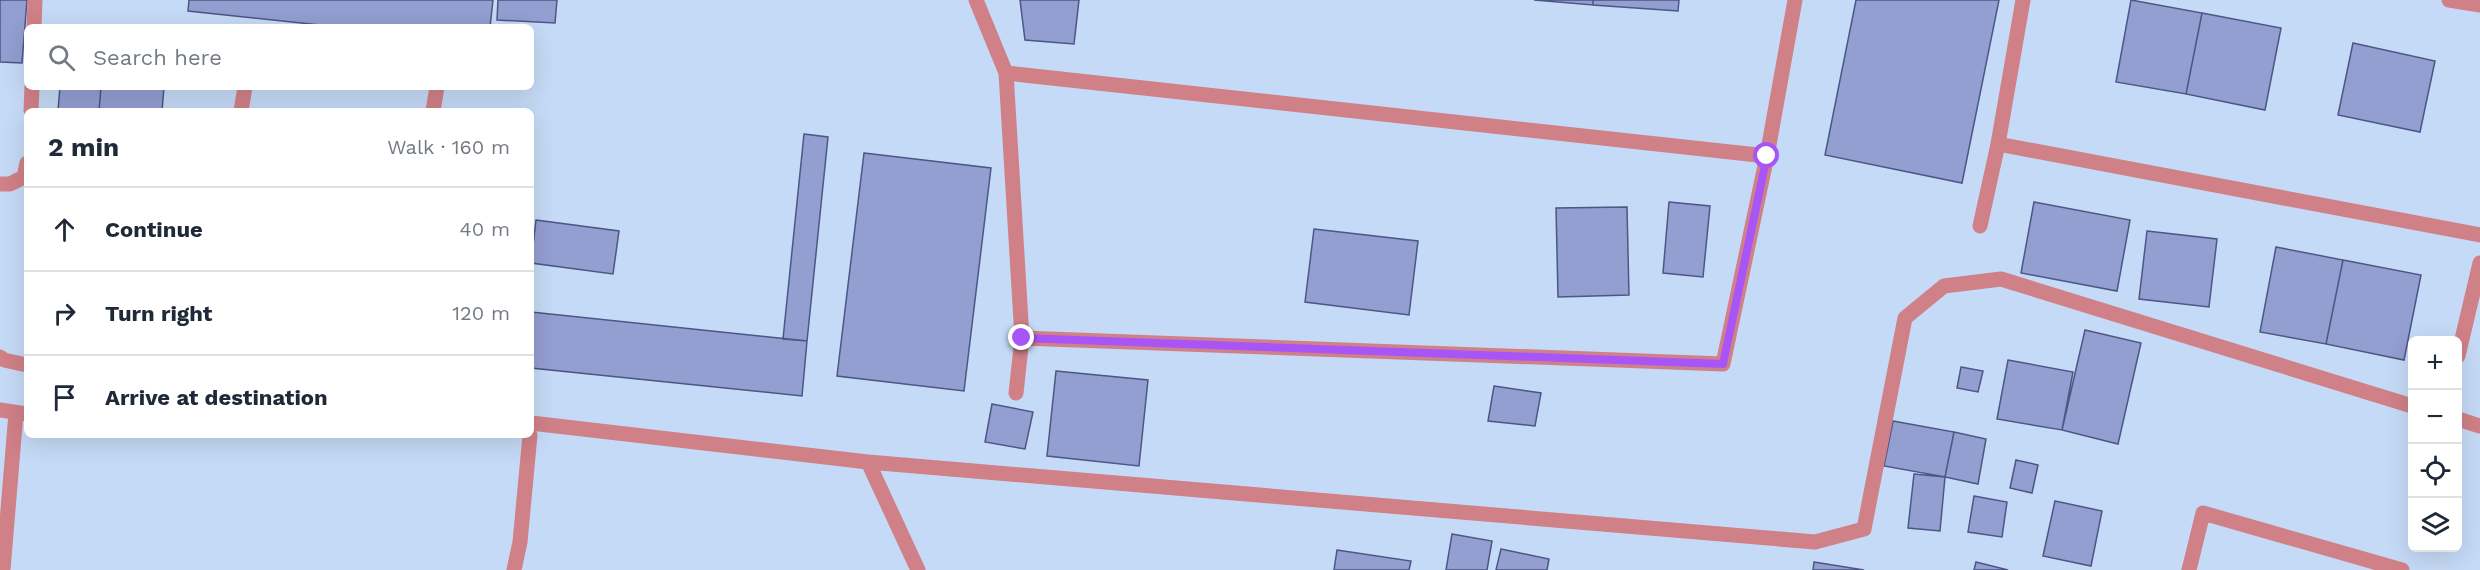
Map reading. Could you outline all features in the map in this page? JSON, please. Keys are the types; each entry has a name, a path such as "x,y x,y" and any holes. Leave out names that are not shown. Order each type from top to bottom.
{"street":[{"path":"34,24 35,0"},
{"path":"976,0 1006,73 1022,338 1016,393"},
{"path":"1022,338 1723,364 1767,156 1796,0"},
{"path":"1980,226 1998,144 2023,0"},
{"path":"2449,0 2480,5"},
{"path":"1006,73 1767,156"},
{"path":"31,108 32,90"},
{"path":"242,108 244,90"},
{"path":"434,108 436,90"},
{"path":"1998,144 2480,235"},
{"path":"0,184 10,184 24,177"},
{"path":"2462,343 2477,292 2480,263"},
{"path":"534,423 868,462 1815,542 1864,529 1905,318 1944,286 2001,279 2408,404"},
{"path":"0,357 24,364"},
{"path":"0,411 22,413 3,570"},
{"path":"2462,421 2480,426"},
{"path":"514,570 520,542 530,438"},
{"path":"868,462 918,570"},
{"path":"2189,570 2203,513 2402,570"}],"building":[{"path":"0,0 27,0 22,63 0,62"},
{"path":"189,0 493,0 490,24 311,24 188,11"},
{"path":"498,0 557,0 555,23 497,20"},
{"path":"1020,0 1079,0 1074,44 1025,40"},
{"path":"1534,0 1593,0 1593,5"},
{"path":"1593,0 1679,0 1678,11 1593,5"},
{"path":"1856,0 1999,0 1962,183 1825,155"},
{"path":"2131,0 2202,13 2186,94 2116,82"},
{"path":"2202,13 2281,28 2265,110 2186,94"},
{"path":"2353,43 2435,61 2420,132 2338,115"},
{"path":"60,90 101,90 99,108 58,108"},
{"path":"101,90 164,90 162,108 99,108"},
{"path":"804,134 828,137 807,341 783,339"},
{"path":"864,153 991,168 964,391 837,376"},
{"path":"1669,202 1710,206 1703,277 1663,273"},
{"path":"2034,202 2130,220 2117,291 2021,273"},
{"path":"1627,207 1629,295 1558,297 1556,208"},
{"path":"536,220 619,231 613,274 534,263"},
{"path":"1314,229 1418,241 1409,315 1305,302"},
{"path":"2147,231 2217,239 2209,307 2139,299"},
{"path":"2276,247 2343,260 2326,344 2260,332"},
{"path":"2343,260 2421,275 2404,360 2326,344"},
{"path":"534,312 807,341 802,396 534,368"},
{"path":"2085,330 2141,343 2118,444 2062,430"},
{"path":"2008,360 2073,372 2062,430 1997,419"},
{"path":"1961,367 1983,371 1978,392 1957,388"},
{"path":"1056,371 1148,380 1139,466 1047,456"},
{"path":"1494,386 1541,393 1535,426 1488,421"},
{"path":"992,404 1033,412 1025,449 985,442"},
{"path":"1893,421 1954,432 1945,477 1884,466"},
{"path":"1954,432 1986,439 1978,484 1945,477"},
{"path":"2016,460 2038,465 2032,493 2010,488"},
{"path":"1914,474 1945,477 1940,531 1908,528"},
{"path":"1974,496 2007,502 2002,537 1968,532"},
{"path":"2055,501 2102,511 2091,566 2043,556"},
{"path":"1452,534 1492,541 1487,570 1446,570"},
{"path":"1501,549 1549,559 1547,570 1496,570"},
{"path":"1337,550 1411,561 1409,570 1334,570"},
{"path":"1814,562 1864,570 1813,570"},
{"path":"1976,562 2008,570 1974,570"}],"route":[{"path":"1022,338 1723,364 1767,156"}]}
